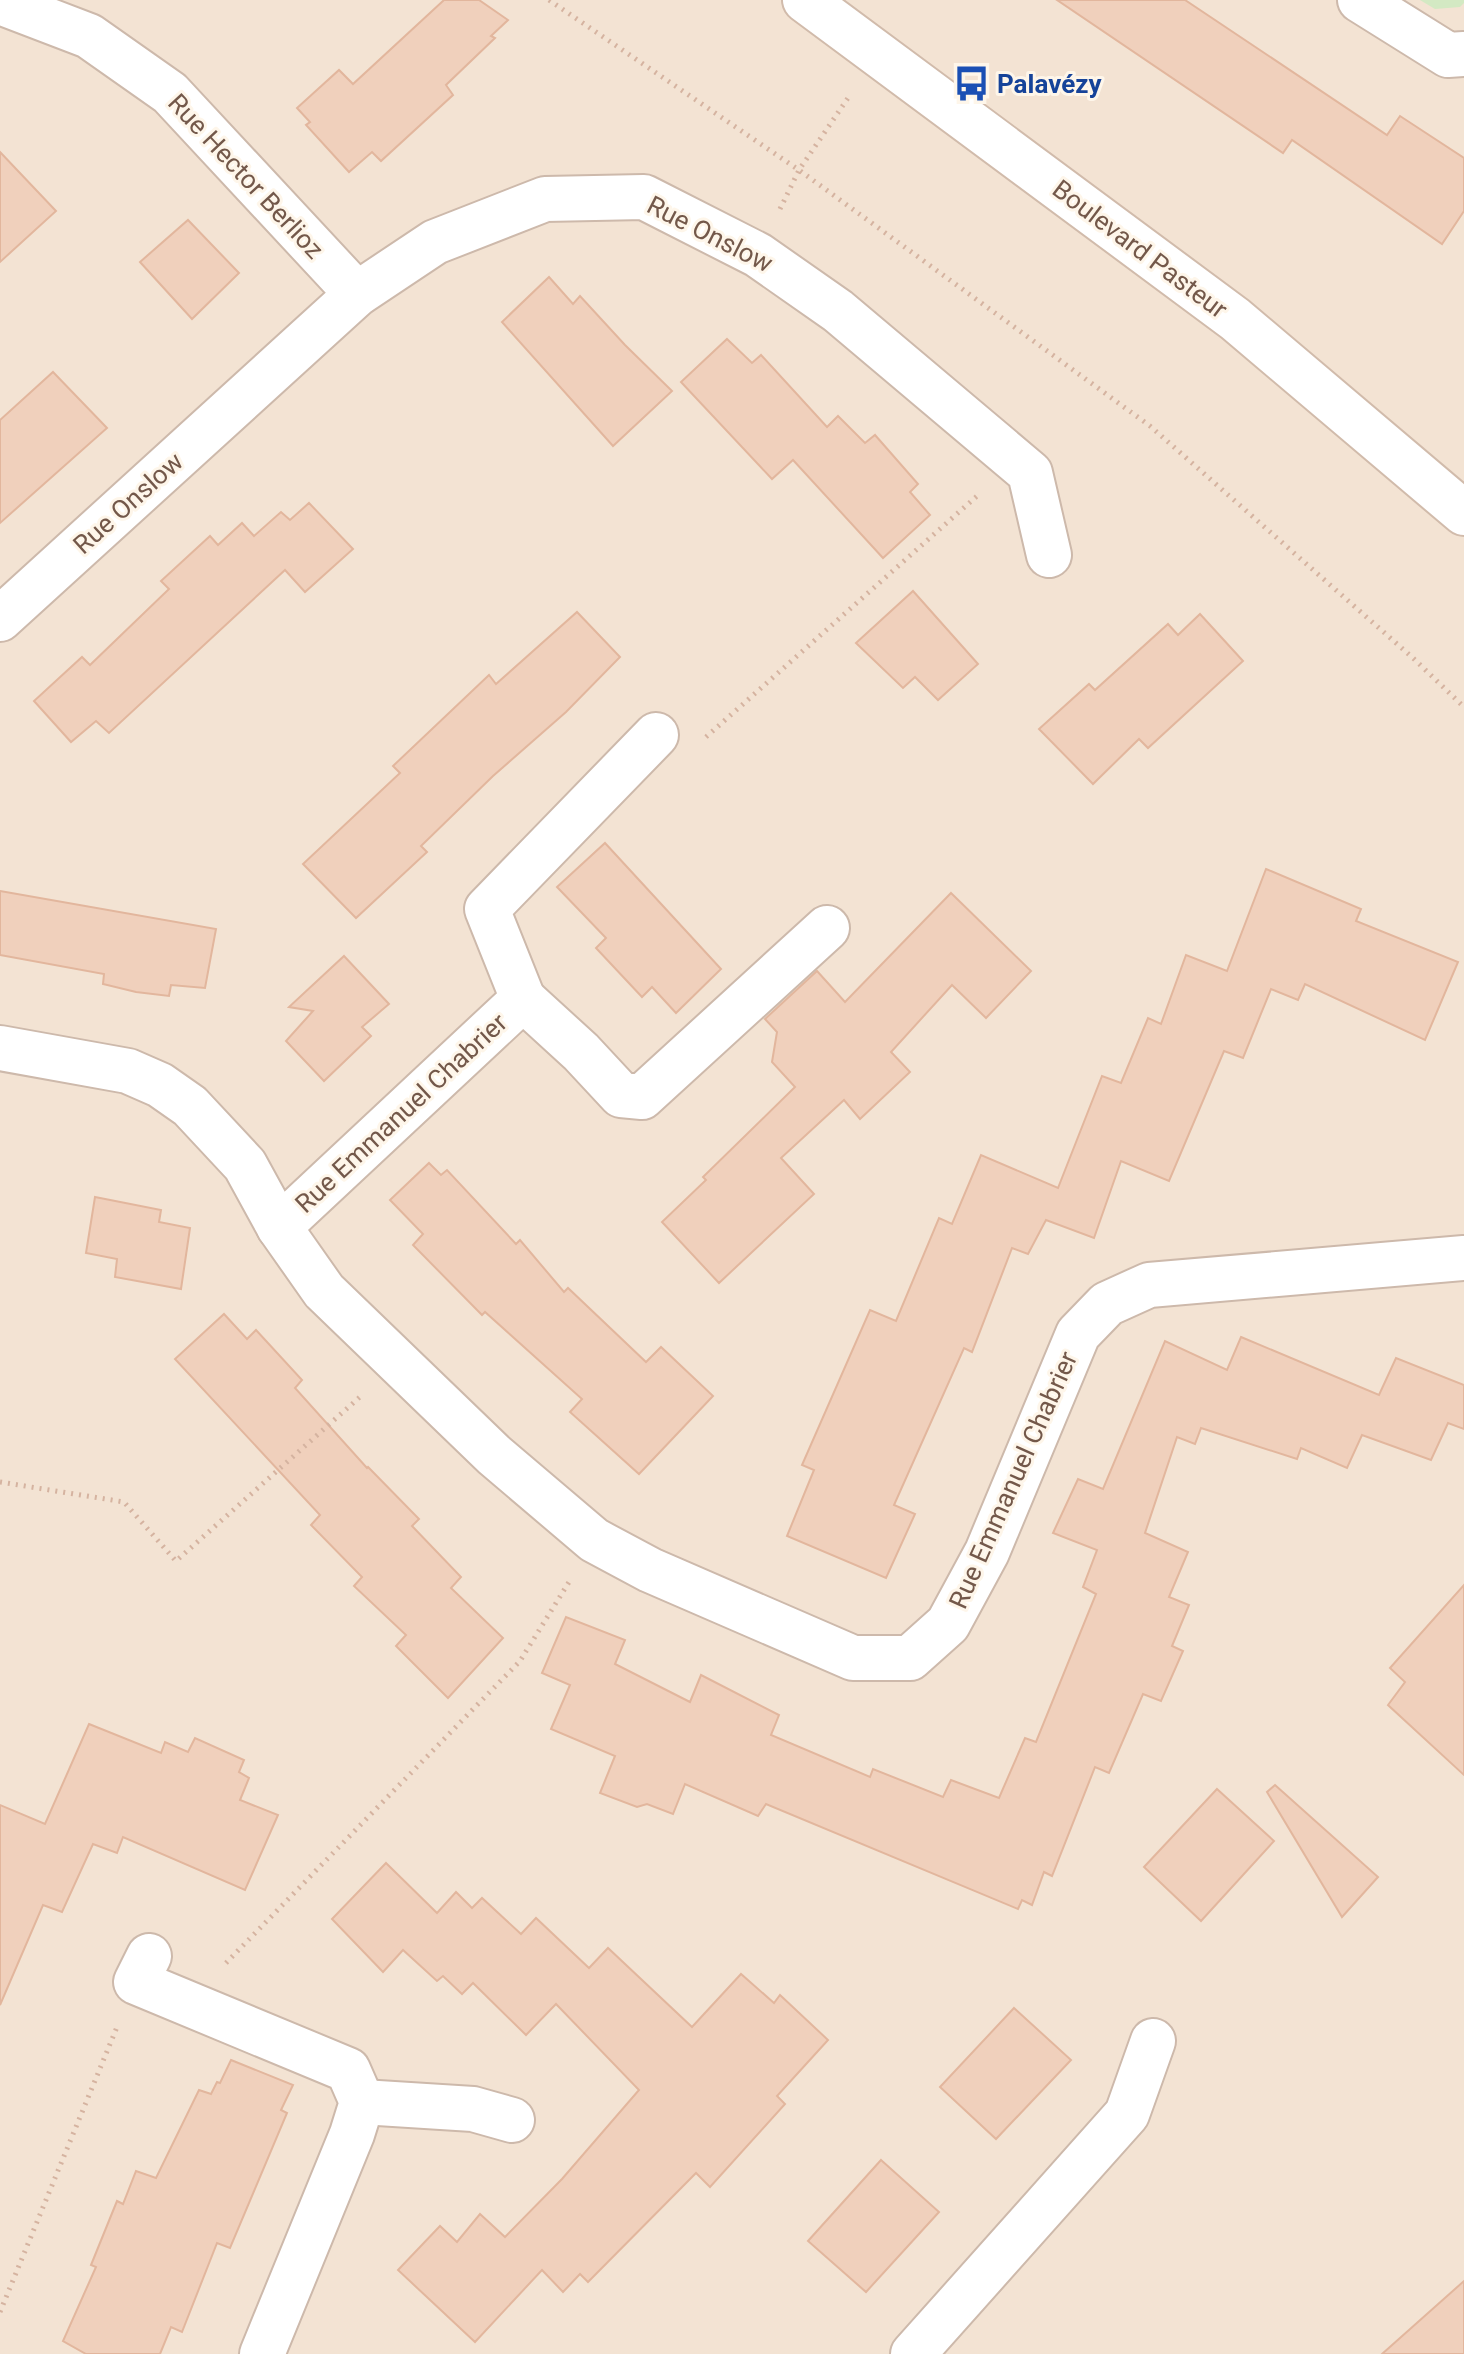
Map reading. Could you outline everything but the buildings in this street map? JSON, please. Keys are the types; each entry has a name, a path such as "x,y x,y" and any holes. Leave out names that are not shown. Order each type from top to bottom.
{"street":[{"name":"Boulevard Pasteur","path":"805,0 1235,319 1464,513"},
{"path":"1360,0 1448,55 1464,54"},
{"name":"Rue Hector Berlioz","path":"0,2 89,36 170,93 357,294"},
{"name":"Rue Onslow","path":"0,619 357,294 435,242 545,199 644,197 758,255 838,311 1030,473 1049,555"},
{"name":"Rue Emmanuel Chabrier","path":"656,735 487,909 523,999 581,1052 621,1095 642,1097 827,928"},
{"name":"Rue Emmanuel Chabrier","path":"279,1227 523,999"},
{"name":"Rue Emmanuel Chabrier","path":"0,1048 128,1071 160,1085 190,1106 245,1165 279,1227 324,1291 494,1455 594,1540 650,1570 853,1658 910,1658 948,1624 987,1552 1078,1334 1107,1304 1149,1285 1464,1258"},
{"path":"142,1969 185,2004 348,2070 362,2102 352,2134 262,2354"},
{"path":"913,2354 1127,2114 1153,2041"},
{"path":"362,2102 473,2109 512,2120"}],"path":[{"path":"549,0 799,170 1150,426 1413,658 1464,707"},
{"path":"758,255 799,170 878,54"},
{"path":"656,735 689,752 1017,461"},
{"path":"0,1482 124,1502 176,1561 398,1364"},
{"path":"185,2004 520,1661 594,1540"},
{"path":"0,2312 142,1969"}],"shaded area":[{"path":"0,0 1464,0 1464,2354 0,2354"}],"green space":[{"path":"1420,0 1464,0 1464,3 1460,7 1435,9"}],"place":[{"name":"Palavézy","path":"971,84"}]}
